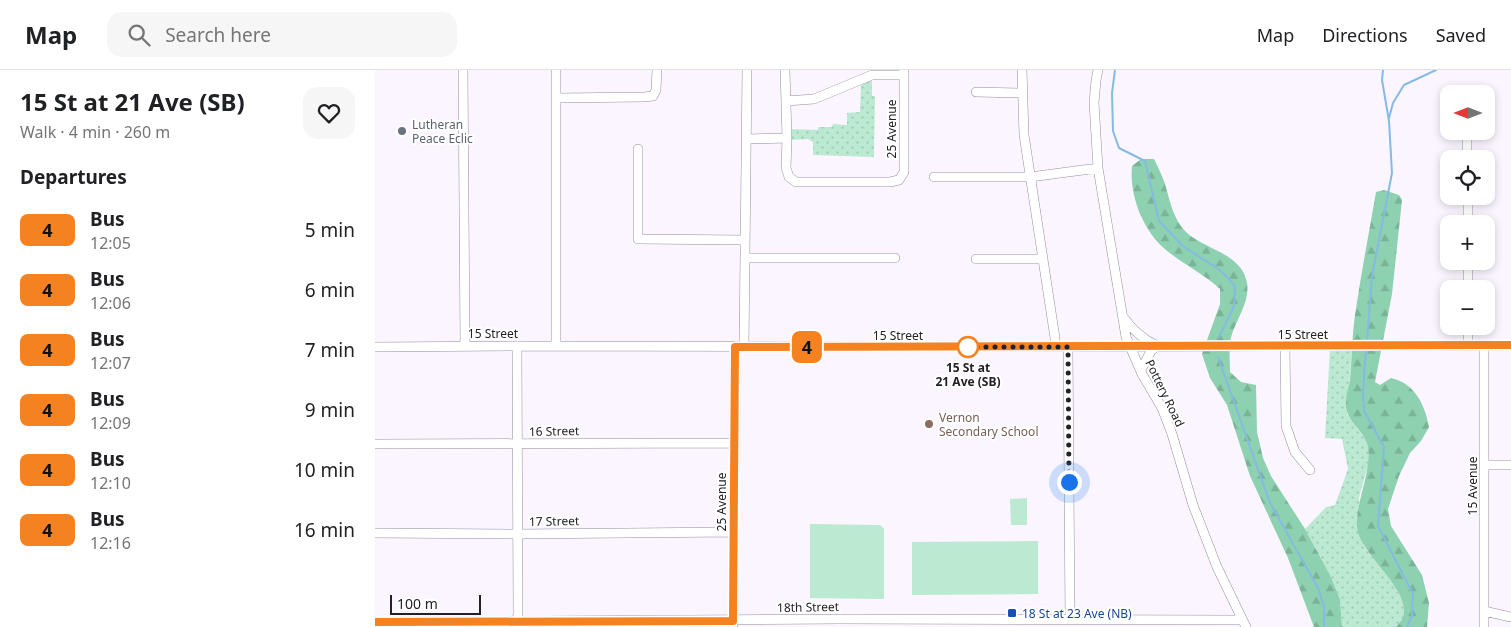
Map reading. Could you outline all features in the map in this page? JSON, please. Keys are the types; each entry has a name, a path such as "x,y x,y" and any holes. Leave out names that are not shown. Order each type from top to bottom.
{"street":[{"path":"463,70 465,346"},
{"path":"556,70 556,346"},
{"path":"556,98 653,96 656,90 657,70"},
{"path":"745,347 747,70"},
{"name":"25 Avenue","path":"785,70 786,168 789,178 796,182 890,182 899,180 904,172 904,73 872,75 814,99 786,101"},
{"path":"1022,70 1023,134 1055,347"},
{"name":"Pottery Road","path":"1099,70 1096,80 1095,103 1098,168 1122,316 1129,346 1161,408 1172,434 1193,505 1217,567 1244,624"},
{"path":"976,92 1022,93"},
{"path":"747,139 787,138"},
{"path":"638,149 638,239 745,240"},
{"path":"934,177 1030,177 1098,168"},
{"path":"746,258 895,258"},
{"path":"977,258 1042,258"},
{"path":"1122,316 1136,333 1157,346 1151,351 1141,370"},
{"path":"1468,335 1468,345"},
{"name":"15 Avenue","path":"1484,345 1484,627"},
{"name":"15 Street","path":"375,347 1511,345"},
{"path":"517,346 517,625"},
{"path":"1285,346 1286,426 1295,452 1310,470"},
{"name":"25 Avenue","path":"733,624 735,347"},
{"path":"1068,347 1070,620"},
{"name":"16 Street","path":"375,444 734,443"},
{"path":"1485,465 1511,465"},
{"name":"17 Street","path":"375,533 734,532"},
{"path":"1484,611 1511,617"},
{"name":"18th Street","path":"375,622 517,625 963,623 1070,620 1122,624 1244,624"}],"green space":[{"path":"872,80 872,96 875,96 874,157 813,155 813,142 808,139 792,140 792,129 818,130 818,127 832,127 833,124 847,125 847,113 860,112 861,85"},
{"path":"1141,159 1154,159 1164,181 1175,216 1186,232 1236,263 1246,279 1246,300 1231,339 1229,352 1230,372 1241,382 1256,385 1257,432 1263,458 1271,476 1305,529 1330,575 1340,599 1342,627 1314,627 1288,558 1250,476 1227,405 1210,378 1202,354 1220,304 1220,289 1166,250 1144,223 1135,200 1132,177 1132,166"},
{"path":"1384,190 1399,195 1402,200 1392,294 1375,382 1380,385 1391,378 1407,385 1413,390 1422,403 1429,427 1421,441 1410,453 1399,476 1388,509 1391,526 1422,575 1429,603 1427,627 1396,627 1403,616 1403,604 1398,591 1368,551 1357,527 1357,517 1367,468 1368,448 1363,436 1348,415 1346,399 1350,379 1355,315 1376,192"},
{"path":"1330,348 1352,348 1346,402 1347,414 1366,440 1368,448 1368,465 1359,498 1364,546 1395,586 1404,604 1405,613 1402,622 1396,627 1342,627 1340,599 1330,575 1305,529 1326,507 1335,505 1348,469 1342,439 1325,438"},
{"path":"1027,498 1027,525 1011,525 1010,499"},
{"path":"810,524 880,525 884,529 884,599 810,598"},
{"path":"1038,541 1038,594 912,595 912,542"}],"waterway":[{"path":"1115,70 1112,93 1113,131 1119,148 1145,161 1159,221 1184,247 1220,270 1235,286 1234,306 1219,337"},
{"path":"1367,342 1372,276 1392,173 1389,121 1382,80 1383,70"},
{"path":"1389,118 1393,103 1404,85 1436,70"},
{"path":"1366,349 1363,391 1364,411 1384,447 1378,526 1413,594 1412,616 1407,627"},
{"path":"1218,357 1270,503 1318,588 1324,607 1324,627"}],"bus line":[{"name":"4","path":"375,622 733,621 735,347 1511,345"}],"place":[{"name":"Lutheran Peace Eclic","path":"402,131"},
{"name":"15 St at 21 Ave (SB)","path":"968,347"},
{"name":"Vernon Secondary School","path":"929,424"},
{"name":"18 St at 23 Ave (NB)","path":"1012,613"}],"route":[{"path":"968,347 1068,347 1069,482"}]}
